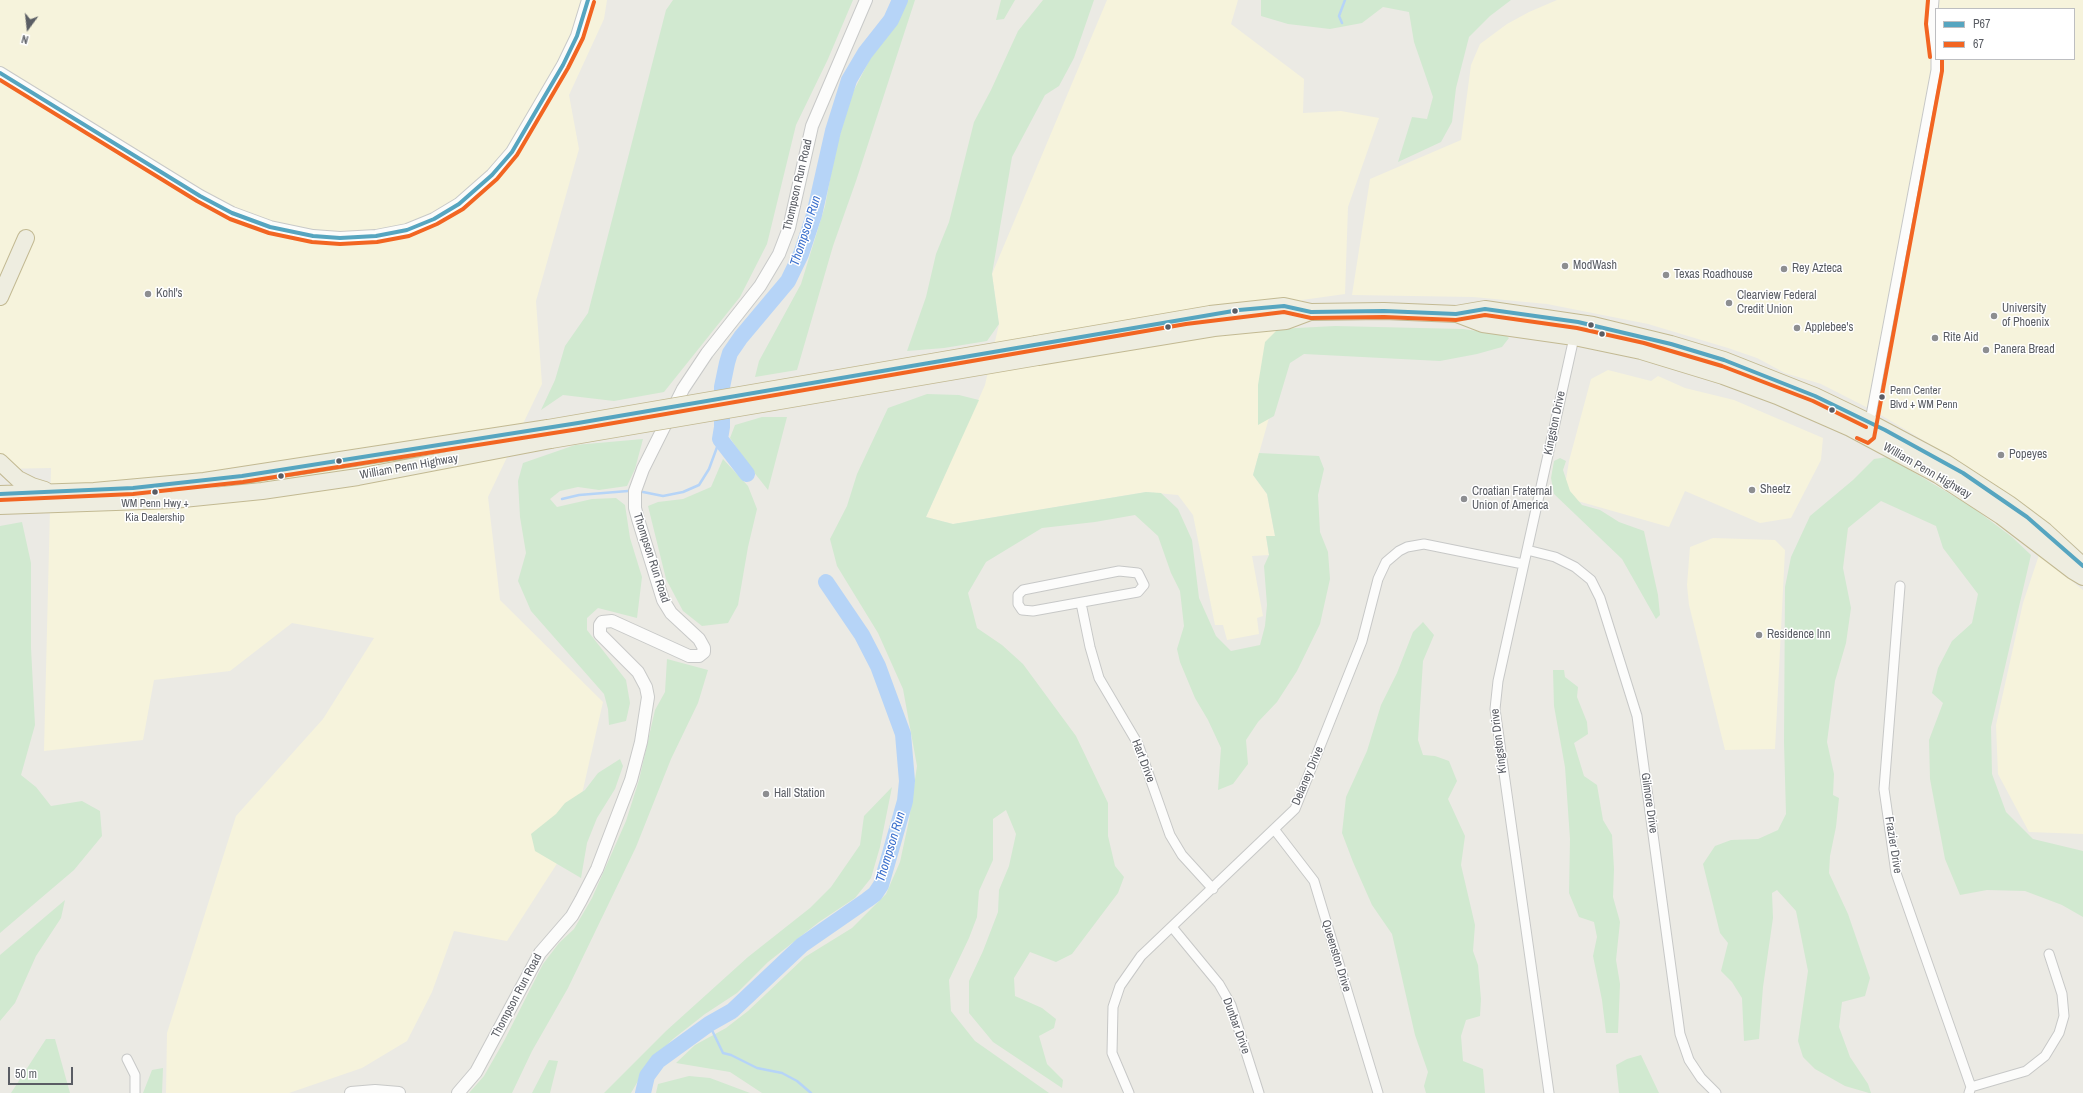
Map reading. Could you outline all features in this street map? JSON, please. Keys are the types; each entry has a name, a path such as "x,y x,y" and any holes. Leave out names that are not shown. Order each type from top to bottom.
{"highway":[{"path":"0,297 26,238"},
{"name":"William Penn Highway","path":"0,506 173,500 262,491 380,473 550,434 1037,351 1214,328 1286,321 1311,312 1384,311 1456,314 1483,324 1576,330 1723,376 1946,463 2009,504 2045,531 2083,566"},
{"name":"William Penn Highway","path":"1866,431 1955,485 2001,516 2083,577"},
{"name":"William Penn Highway","path":"0,494 56,493 165,485 242,476 412,448 550,434"},
{"path":"0,462 12,475 25,483 56,493"}],"street":[{"path":"0,73 200,196 232,213 273,228 313,236 340,238 376,236 407,230 434,219 460,204 492,175 512,152 563,65 577,36 588,0"},
{"name":"Thompson Run Road","path":"458,1093 476,1072 540,953 572,916 581,900 597,869 630,780 642,736 648,697 646,687 638,672 600,634 600,625 602,622 612,621 689,656 699,656 704,652 704,648 699,639 671,613 663,600 635,508 635,491 643,470 683,389 707,353 760,286 779,254 789,228 812,126 866,0"},
{"path":"1934,0 1932,24 1935,48"},
{"path":"1866,431 1936,70 1936,60"},
{"name":"Kingston Drive","path":"1549,1093 1494,709 1498,681 1576,330"},
{"name":"Delaney Drive","path":"1129,1093 1112,1053 1112,1007 1120,986 1141,956 1295,809 1362,641 1378,579 1386,562 1399,551 1407,547 1424,544 1524,564"},
{"name":"Gilmore Drive","path":"1527,550 1555,557 1575,567 1591,580 1600,598 1637,716 1680,1034 1689,1060 1701,1078 1716,1093"},
{"path":"1119,571 1138,573 1144,584 1138,592 1081,604 1033,611 1022,610 1018,604 1018,595 1023,590 1119,571"},
{"name":"Frazier Drive","path":"1900,586 1884,789 1896,873 1970,1090"},
{"name":"Hart Drive","path":"1081,604 1090,647 1099,678 1138,744 1170,835 1182,855 1213,888"},
{"name":"Queenston Drive","path":"1274,829 1314,881 1378,1093"},
{"name":"Dunbar Drive","path":"1172,927 1220,984 1231,1005 1259,1093"},
{"path":"1970,1090 2026,1071 2045,1056 2059,1034 2064,1016 2062,994 2048,954"},
{"path":"127,1059 135,1075 135,1093"},
{"path":"351,1093 375,1091 399,1093"}],"shaded area":[{"path":"0,0 607,0 604,19 569,95 579,149 536,301 542,384 488,497 500,600 603,702 571,842 507,941 454,931 432,992 407,1041 362,1068 289,1093 166,1093 167,1033 236,816 323,719 374,638 292,623 230,671 154,680 143,740 44,751 51,468 0,469"},
{"path":"1107,0 1238,0 1231,24 1304,79 1303,113 1341,111 1379,118 1348,207 1345,294 1302,300 1253,475 1267,494 1275,536 1266,536 1269,555 1252,556 1263,616 1257,618 1259,634 1227,640 1223,625 1215,625 1193,515 1178,495 1146,492 953,524 926,517 985,385 999,324 992,274"},
{"path":"1557,0 2083,0 2083,553 2050,524 2014,497 1950,456 1874,411 1821,384 1785,373 1757,358 1648,324 1547,304 1473,297 1352,295 1370,179 1461,140 1471,65 1480,44 1507,24 1529,12"},
{"path":"1608,370 1651,381 1658,376 1685,388 1734,400 1823,438 1821,460 1791,518 1760,523 1685,491 1669,527 1567,498 1564,492 1569,461 1591,379"},
{"path":"1713,538 1775,540 1785,550 1775,749 1725,750 1689,605 1687,585 1690,547"},
{"path":"2039,555 2083,590 2083,834 2029,832 1998,774 1996,725 2023,603"}],"green space":[{"path":"673,0 853,0 828,59 796,125 767,244 740,297 664,392 614,401 563,395 541,410 555,380 565,346 588,313 666,10"},
{"path":"905,0 915,0 856,181 833,246 797,370 755,377 759,361 801,284 825,206 835,152 851,96 871,57 895,26"},
{"path":"1001,0 1015,0 1004,19 996,20"},
{"path":"1043,0 1094,0 1074,58 1059,86 1045,95 1012,157 992,274 999,324 987,341 944,348 907,351 926,297 936,254 949,222 974,122 991,90 1018,31"},
{"path":"1261,0 1511,0 1490,16 1469,37 1456,88 1452,122 1441,142 1398,162 1412,117 1427,119 1433,97 1414,42 1409,12 1383,7 1362,23 1330,29 1288,24 1261,16"},
{"path":"1335,326 1463,329 1505,335 1509,338 1502,347 1477,354 1440,361 1304,354 1290,363 1274,416 1258,425 1258,385 1265,342 1278,329"},
{"path":"927,394 959,395 979,400 926,517 953,524 1146,492 1161,493 1178,509 1192,540 1199,598 1216,636 1231,651 1260,645 1265,626 1267,605 1264,566 1269,555 1266,536 1275,536 1267,494 1253,475 1259,453 1319,456 1324,469 1318,495 1320,532 1328,552 1330,579 1320,624 1297,671 1277,702 1258,722 1246,740 1248,764 1233,784 1218,790 1221,748 1208,720 1195,698 1180,662 1177,649 1184,626 1180,591 1171,573 1158,536 1135,515 1095,522 1042,528 986,562 968,593 977,628 1002,645 1023,664 1076,736 1108,803 1108,836 1115,866 1124,877 1118,893 1072,954 1056,962 1030,952 1014,978 1015,996 1042,1008 1056,1019 1054,1028 1039,1036 1047,1064 1063,1080 1062,1088 993,1042 969,1013 969,981 983,951 998,912 999,890 1009,866 1016,834 1006,810 993,819 993,860 979,891 977,917 969,938 949,980 951,1011 975,1041 1049,1093 762,1093 730,1072 676,1063 695,1045 726,1028 748,1011 805,957 852,928 886,894 900,862 909,820 917,766 903,689 878,633 837,566 830,539 847,506 857,474 888,408"},
{"path":"762,417 787,417 768,490 730,438 735,425"},
{"path":"643,439 635,469 627,486 599,490 578,487 560,491 550,499 557,507 592,499 616,498 625,505 630,538 642,577 637,618 598,608 587,618 587,630 626,680 630,703 626,721 609,725 608,709 604,694 531,611 518,581 526,553 520,517 518,481 523,463 575,445"},
{"path":"1888,457 1972,507 2012,537 2031,555 1991,727 1992,774 2006,812 2033,839 2083,851 2083,917 2062,905 2025,891 1987,890 1960,895 1945,859 1930,779 1929,740 1943,703 1932,693 1938,668 1952,641 1972,623 1978,594 1943,548 1936,526 1881,501 1848,528 1843,568 1851,608 1846,643 1835,681 1827,742 1834,774 1833,795 1839,798 1836,827 1830,856 1829,873 1848,914 1870,978 1865,996 1842,1002 1839,1027 1850,1057 1868,1084 1871,1093 1869,1093 1845,1086 1815,1069 1803,1057 1798,1041 1808,971 1796,911 1777,890 1772,893 1773,918 1763,987 1759,1039 1744,1041 1742,998 1732,982 1721,971 1728,943 1720,933 1703,864 1715,846 1731,840 1758,839 1778,830 1786,814 1784,742 1785,587 1791,557 1810,516 1853,480 1874,459"},
{"path":"1560,458 1566,461 1563,470 1570,491 1582,505 1600,510 1619,522 1644,531 1658,595 1660,615 1656,619 1622,559 1554,494 1551,478 1554,461"},
{"path":"723,459 748,486 757,509 748,547 738,605 728,623 702,626 683,611 666,579 648,506 658,502 683,499 711,487"},
{"path":"22,522 31,563 31,648 35,725 21,775 36,787 51,806 82,801 100,811 102,836 74,870 0,933 0,526"},
{"path":"1423,622 1434,635 1423,661 1418,740 1423,755 1435,756 1449,761 1457,781 1448,799 1465,836 1461,865 1475,925 1473,951 1478,965 1481,999 1480,1016 1466,1020 1461,1036 1463,1061 1483,1069 1485,1093 1426,1093 1424,1086 1428,1072 1415,1035 1392,934 1372,905 1342,833 1346,797 1367,751 1381,705 1397,673 1413,632"},
{"path":"667,659 708,670 698,703 671,759 636,847 568,988 532,1051 512,1093 469,1093 484,1076 504,1041 543,964 559,943 574,929 592,898 626,821 639,780 655,710 665,692"},
{"path":"1553,670 1564,670 1565,677 1578,687 1577,697 1587,722 1588,734 1574,743 1584,776 1597,785 1603,820 1612,835 1614,869 1613,897 1620,922 1616,960 1620,984 1618,1033 1606,1033 1602,1000 1593,956 1597,937 1594,922 1579,917 1569,893 1570,839 1565,767 1554,706"},
{"path":"620,759 623,766 615,789 597,818 587,843 581,878 535,851 531,834 556,814 565,803 585,790 598,773"},
{"path":"892,787 880,847 871,878 855,898 819,922 768,962 737,993 705,1014 673,1039 648,1064 631,1093 604,1093 666,1031 748,957 810,908 831,887 860,845 864,816"},
{"path":"65,900 61,918 36,956 15,1003 0,1021 0,955"},
{"path":"46,1039 55,1039 70,1093 11,1093"},
{"path":"1641,1055 1659,1093 1619,1093 1616,1065 1627,1059"},
{"path":"549,1060 558,1061 550,1093 532,1093"},
{"path":"163,1068 162,1093 143,1093 152,1070"},
{"path":"689,1076 710,1078 750,1093 656,1093 658,1084"}],"waterway":[{"name":"Thompson Run","path":"747,474 720,439 722,427 722,387 730,353 741,337 788,281 801,254 814,215 833,131 849,80 865,53 891,20 900,0"},
{"path":"1342,23 1339,16 1345,0"},
{"path":"643,492 663,496 683,492 699,485 709,469 720,439"},
{"path":"562,499 579,495 628,491"},
{"name":"Thompson Run","path":"643,1093 647,1076 658,1061 709,1024 732,1011 802,945 875,894 881,885 905,801 907,781 903,734 878,666 862,635 826,582"},
{"path":"709,1024 723,1053 731,1055 757,1068 782,1073 797,1081 811,1093"}],"transit line":[{"name":"P67","path":"0,73 200,196 232,213 270,227 313,236 340,238 376,236 407,230 434,219 459,204 492,175 512,152 563,65 577,36 588,0"},
{"name":"67","path":"1928,0 1926,24 1930,57"},
{"name":"67","path":"0,80 197,201 230,219 269,233 312,242 340,244 377,242 409,236 437,224 463,209 497,179 517,155 568,68 583,38 594,2"},
{"name":"67","path":"1857,438 1868,443 1874,438 1942,71 1942,60"},
{"name":"P67","path":"0,494 133,488 242,476 578,423 1239,310 1284,306 1311,312 1384,311 1456,314 1485,309 1578,322 1671,344 1724,360 1815,396 1885,430 1963,473 2027,517 2083,566"},
{"name":"67","path":"0,500 133,494 243,482 579,429 1186,324 1284,312 1311,318 1384,317 1456,320 1485,315 1577,328 1644,343 1722,366 1813,401 1866,427"}],"place":[{"name":"ModWash","path":"1565,266"},
{"name":"Rey Azteca","path":"1784,269"},
{"name":"Texas Roadhouse","path":"1666,275"},
{"name":"Kohl's","path":"148,294"},
{"name":"Clearview Federal Credit Union","path":"1729,303"},
{"name":"University of Phoenix","path":"1994,316"},
{"name":"Applebee's","path":"1797,328"},
{"name":"Rite Aid","path":"1935,338"},
{"name":"Panera Bread","path":"1986,350"},
{"name":"Penn Center Blvd + WM Penn","path":"1882,397"},
{"name":"Popeyes","path":"2001,455"},
{"name":"Sheetz","path":"1752,490"},
{"name":"WM Penn Hwy + Kia Dealership","path":"155,492"},
{"name":"Croatian Fraternal Union of America","path":"1464,499"},
{"name":"Residence Inn","path":"1759,635"},
{"name":"Hall Station","path":"766,794"}]}
